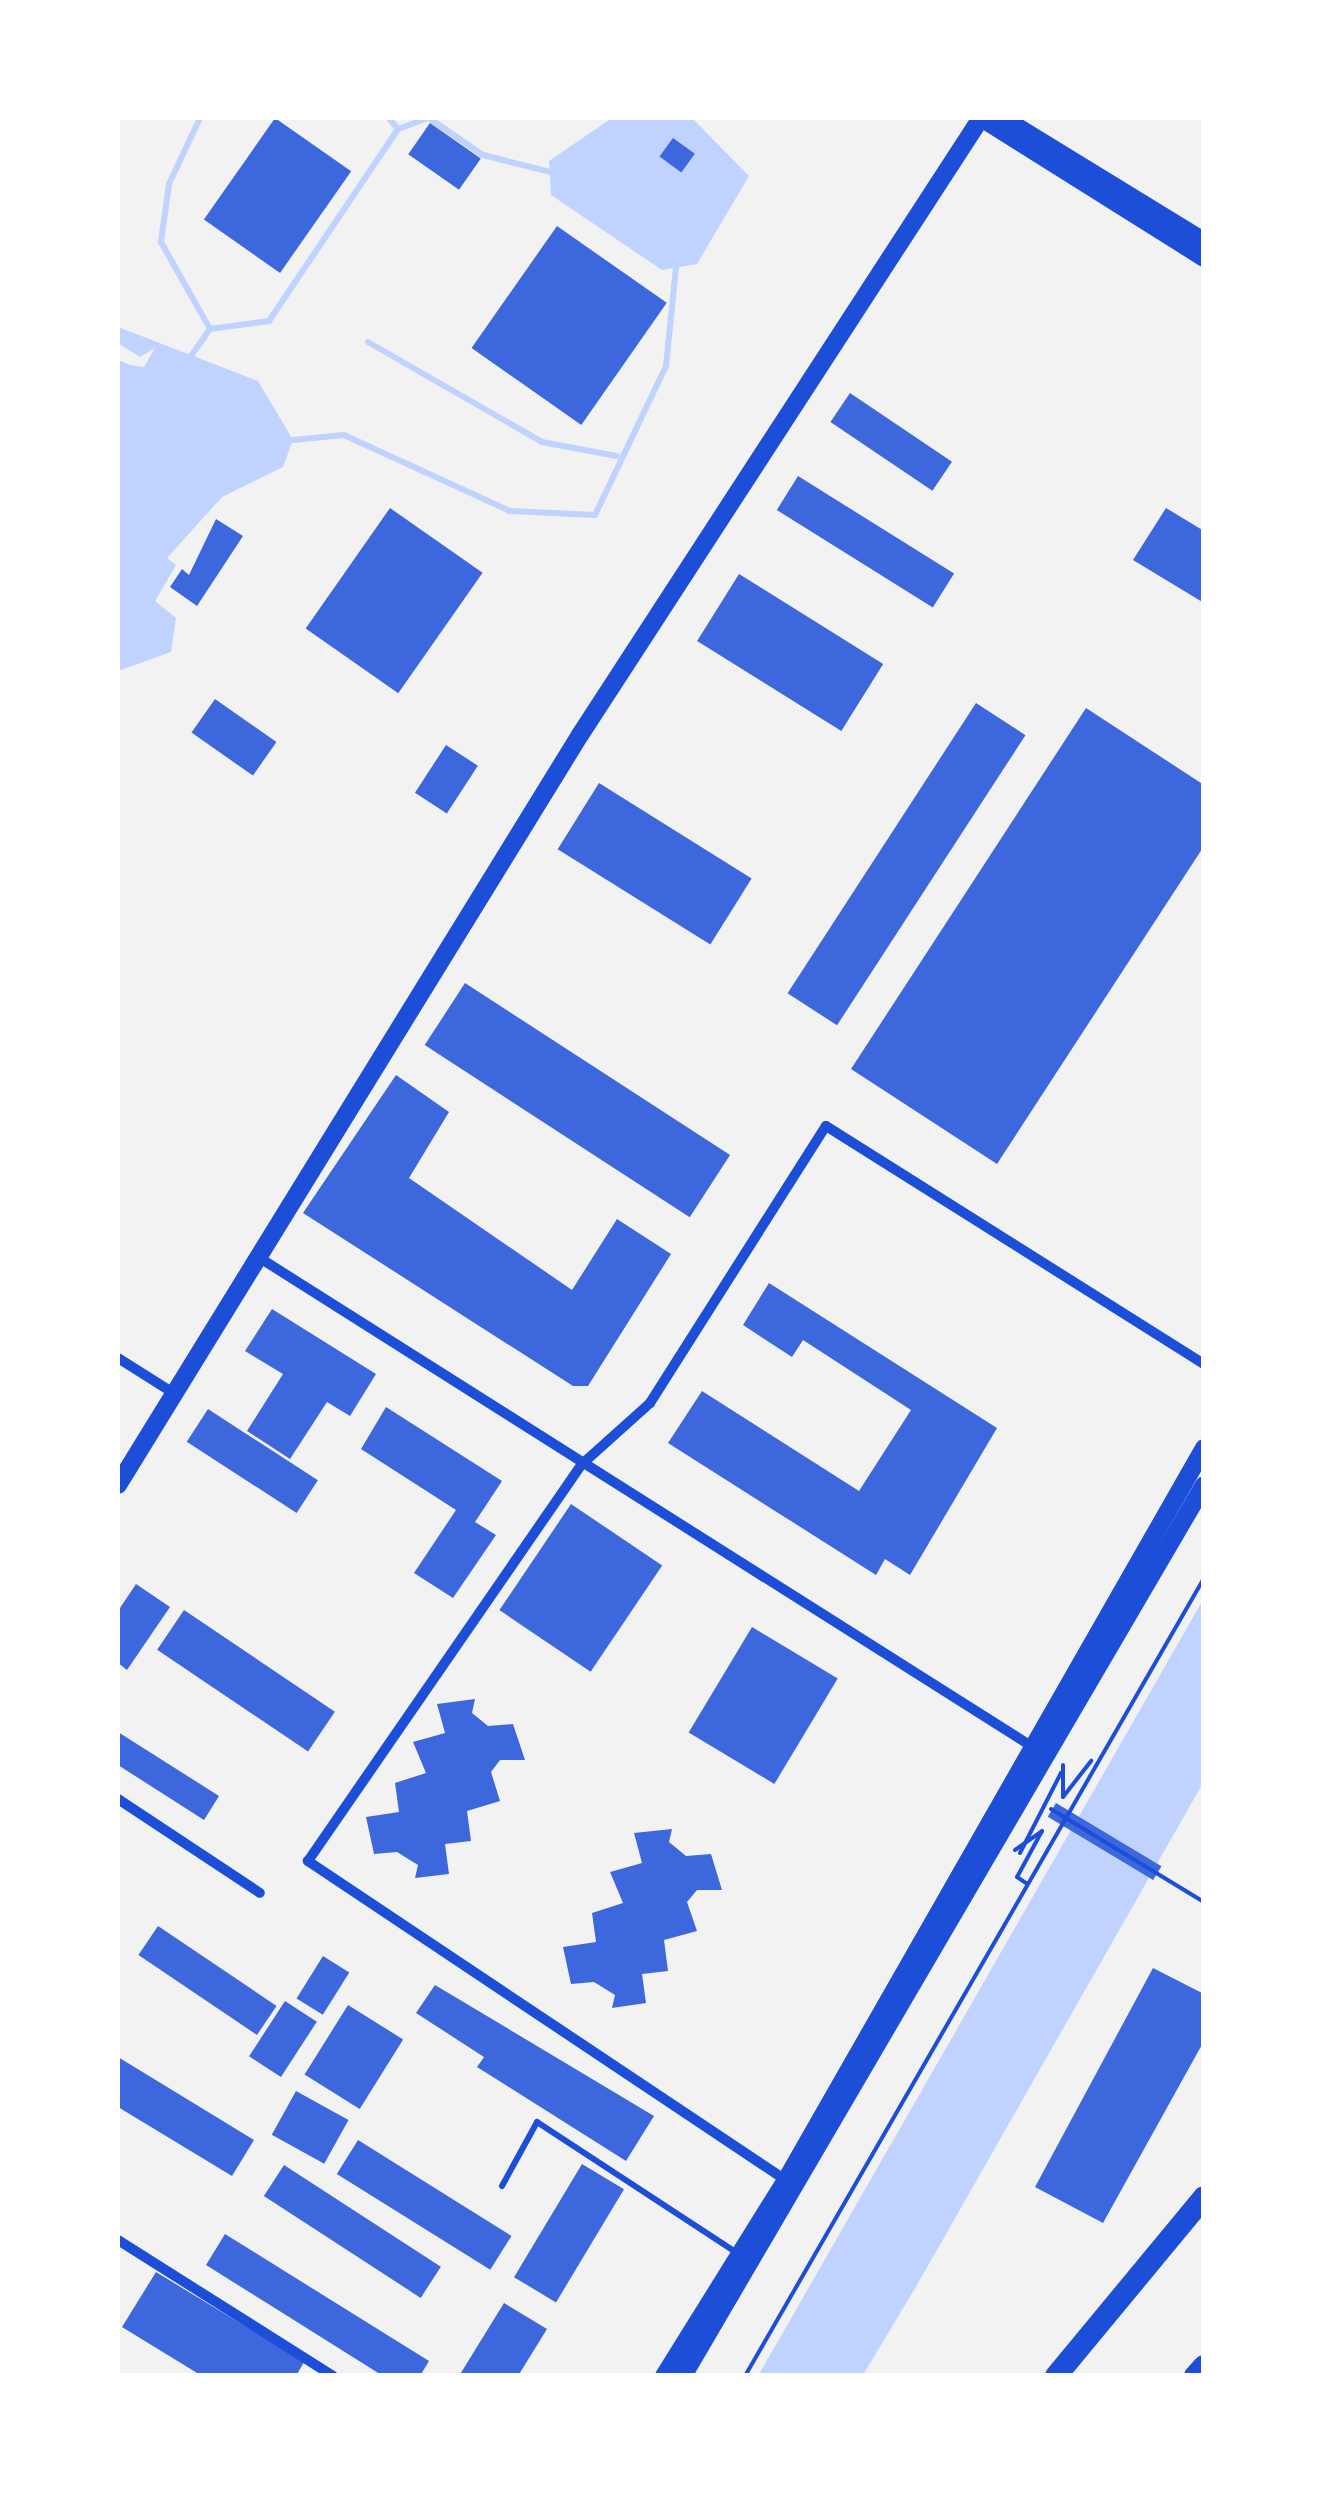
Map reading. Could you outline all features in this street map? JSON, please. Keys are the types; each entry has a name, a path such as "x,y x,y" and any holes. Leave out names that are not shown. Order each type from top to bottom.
{"highway":[{"path":"1056,2376 1204,2197"},
{"path":"1195,2376 1204,2366"}],"street":[{"path":"118,1485 264,1260 580,736 981,118 1204,258"},
{"path":"1003,118 1204,241"},
{"path":"792,2185 308,1861 581,1464 650,1404 826,1126 1204,1364"},
{"path":"264,1260 1048,1756"},
{"path":"118,1358 176,1395"},
{"path":"1048,1756 1204,1448"},
{"path":"683,2376 747,2258 1048,1756 1204,1485"},
{"path":"118,1798 260,1893"},
{"path":"118,2240 333,2376"},
{"path":"664,2376 747,2258"}],"lane":[{"path":"502,2186 537,2122 747,2258"}],"path":[{"path":"1048,1756 1062,1797 1091,1761 1204,1578"},
{"path":"745,2376 1026,1882 1092,1778 1091,1761"},
{"path":"1052,1810 1204,1902"},
{"path":"1008,1860 1042,1832 1017,1877 1026,1882"}],"water":[{"path":"612,118 692,118 749,176 697,264 662,270 551,195 549,161"},
{"path":"118,327 258,381 293,440 283,467 222,497 167,558 176,565 155,601 176,618 171,652 118,671"},
{"path":"1203,1600 1203,1783 917,2285 863,2375 758,2376"}],"pier":[{"path":"118,343 140,357 155,348 144,367 118,360"}],"building":[{"path":"275,118 351,171 280,273 204,220"},
{"path":"430,123 481,159 459,190 408,154"},
{"path":"673,138 695,154 681,172 659,157"},
{"path":"557,226 667,303 581,425 472,348"},
{"path":"850,393 952,462 932,491 830,422"},
{"path":"798,476 954,574 933,607 777,510"},
{"path":"390,508 483,573 398,693 306,628"},
{"path":"1166,508 1204,531 1204,603 1133,560"},
{"path":"216,519 243,536 197,606 170,587 182,569 189,575"},
{"path":"739,574 883,664 841,731 697,641"},
{"path":"215,699 276,742 253,776 191,733"},
{"path":"976,703 1025,735 837,1025 788,993"},
{"path":"1086,708 1204,785 1204,846 997,1164 851,1069"},
{"path":"446,745 478,766 447,814 415,793"},
{"path":"599,783 752,878 710,945 558,849"},
{"path":"465,983 730,1155 690,1217 425,1045"},
{"path":"396,1075 449,1112 409,1178 572,1290 617,1219 671,1254 588,1386 573,1386 303,1213"},
{"path":"769,1283 997,1428 910,1575 885,1559 876,1575 668,1443 702,1391 859,1491 911,1410 803,1340 792,1357 743,1325"},
{"path":"272,1309 376,1374 350,1416 327,1402 290,1459 247,1431 283,1374 245,1351"},
{"path":"386,1407 502,1481 475,1522 496,1535 453,1598 414,1573 456,1510 361,1449"},
{"path":"208,1409 318,1480 297,1513 187,1442"},
{"path":"571,1504 662,1566 591,1672 499,1610"},
{"path":"136,1584 170,1607 127,1670 118,1663 118,1611"},
{"path":"184,1610 335,1712 308,1752 157,1650"},
{"path":"752,1627 838,1679 774,1784 689,1732"},
{"path":"475,1699 472,1713 488,1726 513,1724 525,1760 500,1760 491,1772 500,1801 467,1811 471,1841 445,1844 449,1874 415,1878 418,1865 397,1852 374,1854 366,1817 399,1812 395,1783 426,1773 413,1742 445,1733 437,1704"},
{"path":"118,1732 219,1796 204,1820 118,1765"},
{"path":"1056,1803 1161,1866 1153,1880 1048,1817"},
{"path":"672,1829 669,1842 686,1856 711,1854 722,1890 697,1890 687,1902 697,1931 664,1940 668,1971 642,1974 646,2003 612,2008 615,1995 594,1982 571,1984 563,1947 596,1942 592,1913 623,1903 610,1872 642,1863 634,1833"},
{"path":"158,1926 277,2006 257,2035 138,1955"},
{"path":"323,1956 349,1972 323,2015 297,1998"},
{"path":"1153,1968 1204,1994 1204,2041 1103,2223 1035,2187"},
{"path":"435,1985 654,2116 626,2161 477,2067 484,2057 416,2013"},
{"path":"285,2001 317,2022 281,2077 249,2056"},
{"path":"348,2005 403,2039 360,2109 305,2075"},
{"path":"118,2057 254,2140 232,2176 118,2107"},
{"path":"296,2091 348,2120 324,2164 272,2135"},
{"path":"358,2140 511,2236 490,2270 337,2174"},
{"path":"582,2164 624,2189 556,2302 514,2277"},
{"path":"284,2165 441,2267 421,2298 264,2196"},
{"path":"225,2234 429,2361 420,2376 383,2376 206,2265"},
{"path":"156,2272 304,2362 296,2376 202,2376 122,2327"},
{"path":"504,2303 547,2329 518,2376 459,2376"}],"waterway":[{"path":"200,118 169,184 161,242 210,329"},
{"path":"389,118 398,129"},
{"path":"191,356 210,329 269,321 398,129 428,118"},
{"path":"429,118 483,155 550,172"},
{"path":"293,440 344,435 510,511 595,515 666,366 676,267"},
{"path":"368,342 542,442 617,456"}]}
